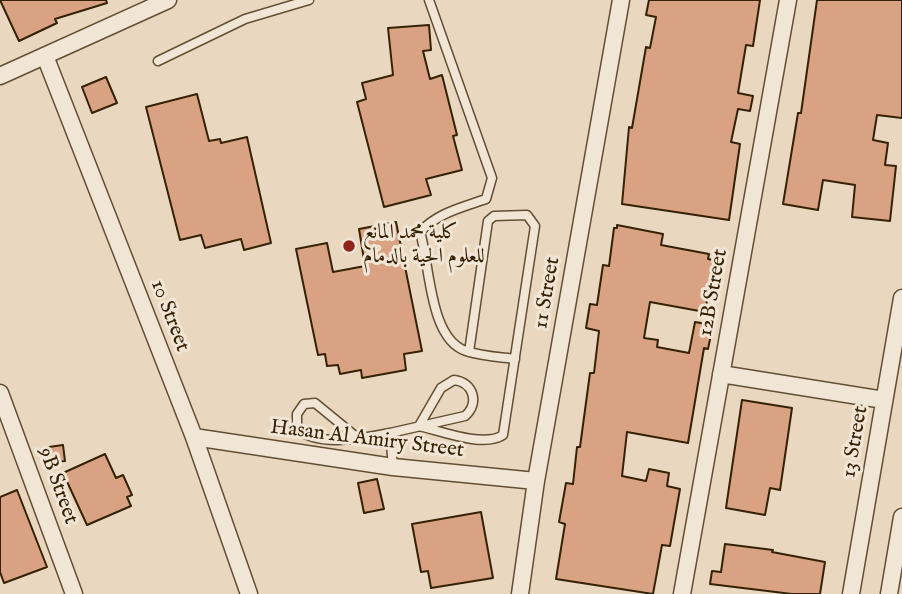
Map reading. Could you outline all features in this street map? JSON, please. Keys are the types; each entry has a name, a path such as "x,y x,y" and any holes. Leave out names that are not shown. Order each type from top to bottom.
{"street":[{"path":"0,76 168,0"},
{"name":"11 Street","path":"520,594 536,481 621,0"},
{"name":"12B Street","path":"682,594 788,0"},
{"name":"10 Street","path":"45,55 194,437 249,594"},
{"name":"13 Street","path":"851,594 902,298"},
{"path":"721,374 884,400"},
{"name":"9B Street","path":"0,393 74,594"},
{"name":"Hasan Al Amiry Street","path":"194,437 393,467 536,481"},
{"path":"889,594 902,517"}],"lane":[{"path":"159,61 245,19 309,0"},
{"path":"429,0 492,178 486,199 453,210 428,223 420,232 426,251 435,316 447,335 463,351 515,359"},
{"path":"419,426 483,441 497,439 503,435 535,226 531,219 522,214 494,216 488,221 469,352"},
{"path":"359,439 314,402 304,404 297,414 297,428 308,436 359,439 390,433 465,416 469,413 473,396 470,386 454,380 441,388 419,426"},
{"path":"390,433 393,467"}],"building":[{"path":"0,0 106,0 107,3 55,19 57,23 19,41"},
{"path":"649,0 760,0 753,46 746,45 738,93 753,96 750,111 738,109 731,142 740,144 729,220 622,204 629,127 632,128 646,47 650,48 656,17 646,15"},
{"path":"817,0 902,0 902,118 877,115 873,140 888,143 885,165 896,166 890,221 852,217 855,185 823,180 818,210 783,204 798,113 801,113"},
{"path":"429,25 431,50 423,51 430,79 442,75 457,135 453,136 462,170 426,179 431,195 384,207 357,102 366,99 362,83 393,75 388,28"},
{"path":"106,77 117,103 92,113 82,87"},
{"path":"197,94 209,141 220,139 221,143 247,137 271,243 244,250 241,239 205,248 201,235 180,240 146,107"},
{"path":"396,222 422,351 404,354 406,370 362,378 361,370 340,374 338,365 327,366 325,354 318,355 296,249 327,243 333,272 365,266 359,229"},
{"path":"617,225 663,234 661,245 709,254 708,259 723,262 719,283 710,281 705,312 650,302 644,338 658,340 657,347 689,353 695,322 713,325 708,349 704,348 688,443 627,432 622,476 646,481 649,469 669,473 667,486 680,489 670,546 662,545 653,594 556,579 565,524 559,522 566,483 573,484 590,373 594,373 599,331 586,328 590,304 597,305 603,265 609,266 614,228 617,228"},
{"path":"742,400 792,408 780,490 770,488 765,515 726,508"},
{"path":"63,445 65,461 51,462 49,447"},
{"path":"105,454 116,478 123,475 132,495 127,497 131,506 87,525 63,473"},
{"path":"377,479 384,509 364,513 358,483"},
{"path":"17,490 47,567 4,583 0,572 0,497"},
{"path":"481,512 493,578 431,588 428,571 421,572 412,524"},
{"path":"725,544 773,550 772,552 825,562 820,594 792,594 710,584 712,571 721,572"}],"place":[{"name":"كلية محمد المانع للعلوم الحية بالدمام","path":"349,246"}]}
